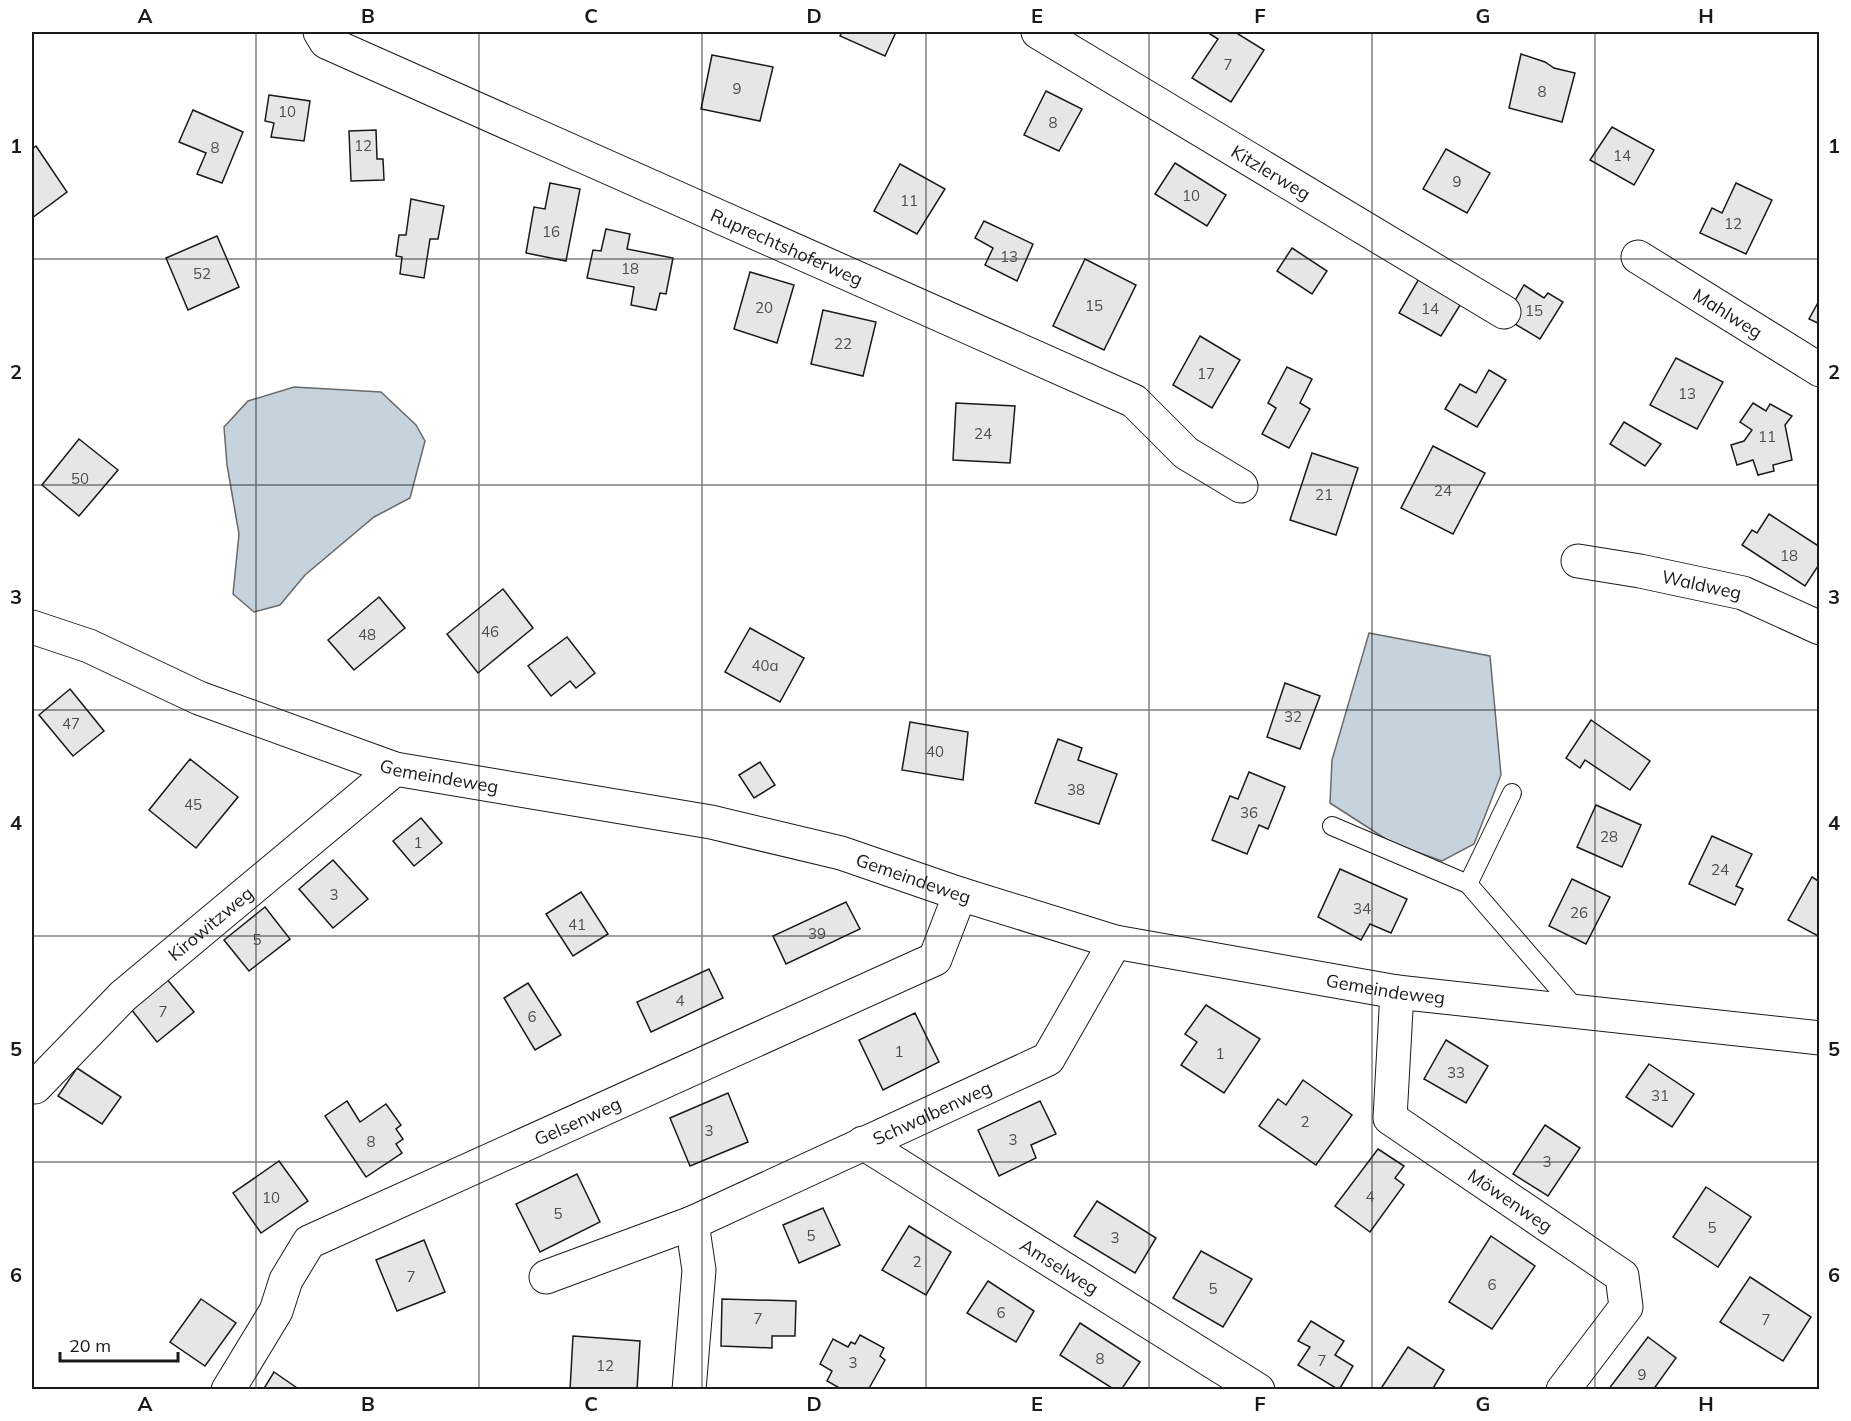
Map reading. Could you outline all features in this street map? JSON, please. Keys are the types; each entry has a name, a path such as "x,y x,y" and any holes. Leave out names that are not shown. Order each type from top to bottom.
{"street":[{"name":"Ruprechtshoferweg","path":"320,32 326,42 1134,401 1186,453 1241,486"},
{"name":"Kitzlerweg","path":"1038,32 1504,312"},
{"name":"Mahlweg","path":"1638,257 1820,370"},
{"name":"Waldweg","path":"1578,561 1640,571 1743,593 1820,628"},
{"name":"Gemeindeweg","path":"32,627 89,646 199,698 394,769 711,822 841,853 960,894 1116,942 1397,992 1820,1038"},
{"name":"Kirowitzweg","path":"35,1087 123,996 394,769"},
{"name":"Gelsenweg","path":"228,1389 276,1311 286,1280 309,1242 936,958 960,894"},
{"name":"Schwalbenweg","path":"546,1277 692,1223 1048,1059 1116,942"},
{"name":"Möwenweg","path":"1397,992 1390,1118 1622,1276 1626,1307 1563,1389"},
{"name":"Amselweg","path":"863,1143 1258,1389"},
{"path":"689,1389 699,1270 692,1223"}],"lane":[{"path":"1468,884 1512,793"},
{"path":"1332,826 1468,884 1578,1011"}],"shaded area":[{"path":"294,387 381,392 416,425 425,441 410,498 374,517 305,575 280,605 254,612 233,594 239,534 227,465 224,427 248,401"},
{"path":"1369,633 1490,656 1501,775 1474,844 1442,861 1392,843 1330,803 1332,760"}],"building":[{"path":"842,32 896,32 885,56 840,36"},
{"path":"1212,32 1235,32 1264,50 1231,102 1192,78 1218,39 1210,34"},
{"path":"1521,54 1545,62 1554,68 1575,73 1562,122 1509,108"},
{"path":"712,55 773,67 760,121 701,109"},
{"path":"1046,91 1082,109 1059,151 1024,135"},
{"path":"269,95 310,101 304,141 271,137 274,123 265,121"},
{"path":"193,110 243,132 222,183 197,174 206,153 179,142"},
{"path":"1612,127 1654,150 1634,185 1590,160"},
{"path":"376,130 377,159 383,159 384,180 351,181 349,131"},
{"path":"36,146 67,192 32,218 32,149"},
{"path":"1446,149 1490,173 1467,213 1423,189"},
{"path":"1175,163 1226,195 1207,226 1155,194"},
{"path":"900,164 945,189 917,234 874,211"},
{"path":"550,183 580,189 566,261 526,253 534,207 545,209"},
{"path":"1736,183 1772,200 1746,254 1700,233 1712,208 1722,213"},
{"path":"411,199 444,206 438,239 430,239 424,278 400,274 402,257 396,256 399,235 406,235"},
{"path":"984,221 1033,244 1017,281 985,265 993,248 975,238"},
{"path":"606,229 630,234 627,249 673,258 666,294 660,293 656,310 631,305 634,287 587,278 593,250 601,251"},
{"path":"217,236 239,287 188,310 166,258"},
{"path":"1292,248 1327,271 1312,294 1277,271"},
{"path":"1085,259 1136,285 1104,350 1053,326"},
{"path":"750,272 794,285 777,343 734,329"},
{"path":"1420,277 1462,302 1441,336 1399,313"},
{"path":"1524,285 1544,298 1548,293 1563,302 1540,339 1505,318"},
{"path":"1820,299 1820,324 1809,319"},
{"path":"823,310 876,322 863,376 811,364"},
{"path":"1200,336 1240,360 1212,408 1173,385"},
{"path":"1676,358 1723,382 1697,429 1650,405"},
{"path":"1287,367 1312,379 1300,403 1310,409 1289,448 1262,434 1276,408 1268,403"},
{"path":"1489,370 1506,380 1477,427 1445,409 1460,384 1476,393"},
{"path":"956,403 1015,406 1010,463 953,460"},
{"path":"1753,403 1766,411 1770,404 1792,416 1785,425 1792,460 1773,465 1774,471 1758,475 1753,460 1737,465 1731,445 1744,441 1752,430 1740,422"},
{"path":"1624,422 1661,444 1645,466 1610,444"},
{"path":"79,439 118,470 79,516 42,485"},
{"path":"1433,446 1485,473 1453,534 1401,508"},
{"path":"1312,453 1358,468 1336,535 1290,520"},
{"path":"1769,514 1820,547 1820,563 1805,586 1742,545 1752,530 1757,533"},
{"path":"503,589 533,628 478,673 447,634"},
{"path":"379,597 405,628 354,670 328,640"},
{"path":"750,628 804,658 780,702 725,672"},
{"path":"567,637 595,673 576,688 570,681 551,696 528,666"},
{"path":"1285,683 1320,696 1300,749 1267,737"},
{"path":"70,689 104,731 73,756 39,715"},
{"path":"1591,720 1650,761 1630,790 1585,760 1580,768 1566,758"},
{"path":"910,722 968,732 963,780 902,770"},
{"path":"1058,739 1082,748 1078,760 1117,774 1099,824 1035,803"},
{"path":"190,759 238,797 196,848 149,810"},
{"path":"760,762 775,785 754,798 739,775"},
{"path":"1249,772 1285,787 1268,829 1259,825 1247,854 1212,840 1230,796 1238,799"},
{"path":"1596,805 1641,825 1622,867 1577,847"},
{"path":"421,818 442,843 414,866 393,841"},
{"path":"1712,836 1752,854 1736,886 1743,889 1735,905 1689,884"},
{"path":"333,860 368,899 333,928 299,889"},
{"path":"1340,869 1407,899 1391,933 1370,924 1361,940 1318,917"},
{"path":"1812,877 1820,882 1820,937 1788,920"},
{"path":"1572,879 1610,897 1586,944 1549,926"},
{"path":"581,892 608,934 573,956 546,914"},
{"path":"846,902 860,929 786,964 773,936"},
{"path":"265,907 290,939 249,971 224,940"},
{"path":"709,969 723,998 651,1032 637,1002"},
{"path":"166,978 194,1012 157,1042 131,1009"},
{"path":"528,983 561,1035 535,1050 504,998"},
{"path":"1206,1005 1260,1039 1224,1093 1181,1065 1197,1042 1185,1034"},
{"path":"915,1013 939,1062 883,1090 859,1040"},
{"path":"1446,1040 1488,1066 1466,1103 1424,1079"},
{"path":"1649,1064 1694,1094 1672,1127 1626,1097"},
{"path":"77,1068 121,1097 102,1124 58,1096"},
{"path":"1303,1080 1352,1115 1316,1165 1259,1126 1278,1099 1286,1105"},
{"path":"728,1093 748,1142 690,1166 670,1118"},
{"path":"347,1101 360,1122 386,1104 401,1125 396,1129 403,1139 396,1144 402,1153 366,1177 325,1116"},
{"path":"1040,1101 1056,1134 1031,1145 1036,1158 999,1176 978,1130"},
{"path":"1545,1125 1580,1148 1548,1196 1513,1174"},
{"path":"1378,1149 1404,1166 1395,1178 1404,1185 1370,1232 1335,1206"},
{"path":"279,1161 308,1201 261,1233 233,1193"},
{"path":"577,1174 600,1222 540,1252 516,1204"},
{"path":"1706,1187 1751,1217 1718,1267 1673,1237"},
{"path":"1097,1201 1156,1238 1135,1273 1074,1236"},
{"path":"823,1208 840,1245 799,1263 783,1225"},
{"path":"909,1226 951,1252 926,1295 882,1270"},
{"path":"1491,1236 1535,1266 1492,1329 1449,1302"},
{"path":"424,1240 445,1292 397,1311 376,1260"},
{"path":"1201,1251 1252,1279 1223,1327 1173,1298"},
{"path":"1750,1277 1811,1317 1783,1361 1720,1322"},
{"path":"988,1281 1034,1311 1016,1342 967,1313"},
{"path":"201,1299 236,1323 205,1366 170,1342"},
{"path":"722,1299 796,1301 795,1336 772,1336 772,1348 721,1346"},
{"path":"1311,1321 1344,1341 1335,1355 1353,1366 1339,1390 1298,1365 1310,1347 1298,1341"},
{"path":"1080,1323 1140,1362 1121,1390 1115,1390 1060,1355"},
{"path":"860,1335 884,1348 880,1356 885,1360 868,1390 843,1390 827,1381 832,1371 820,1364 833,1339 848,1347 851,1342 855,1344"},
{"path":"573,1336 640,1341 637,1390 570,1390"},
{"path":"1648,1337 1676,1358 1653,1390 1608,1390"},
{"path":"1408,1347 1444,1370 1432,1390 1380,1390"},
{"path":"274,1372 300,1390 263,1390"}]}
